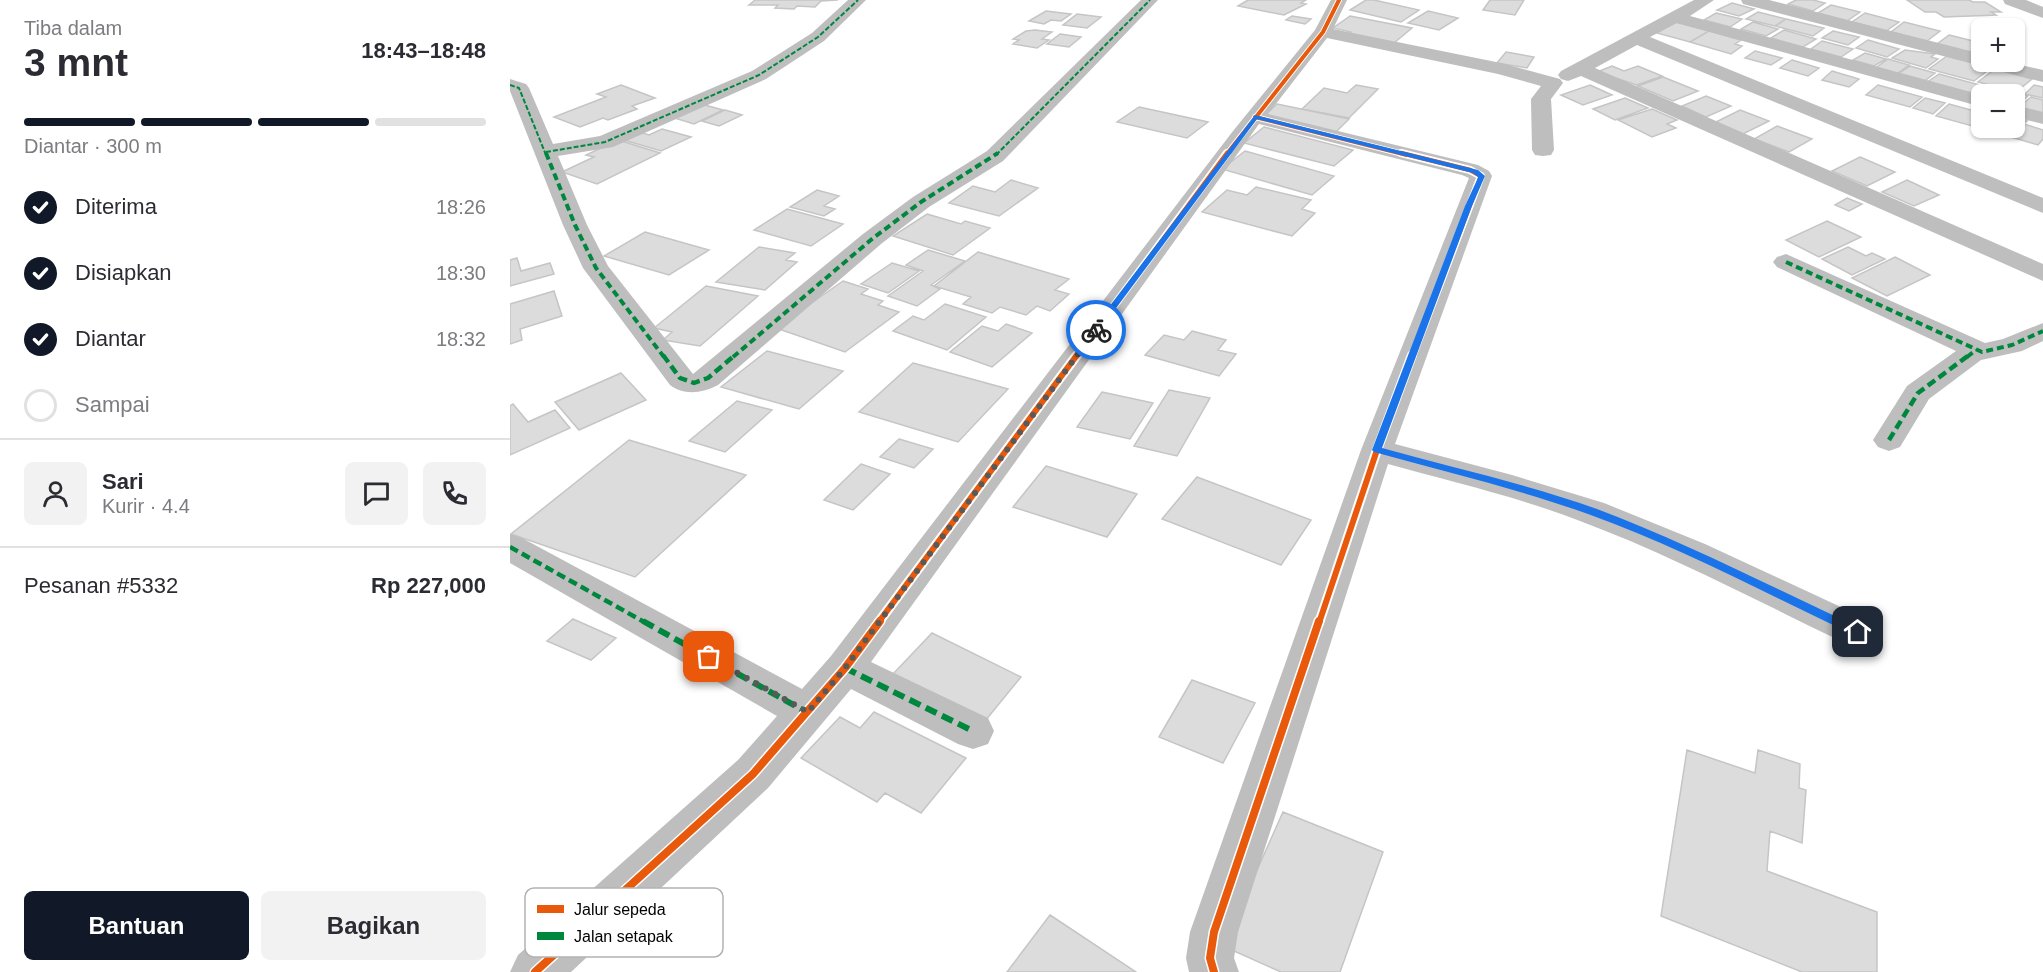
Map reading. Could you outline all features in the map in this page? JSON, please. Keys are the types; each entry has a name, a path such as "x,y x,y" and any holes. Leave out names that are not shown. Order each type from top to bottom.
{"street":[{"path":"546,152 605,142 759,75 818,37 858,0"},
{"path":"510,85 519,88 575,225 596,268 683,381 688,383 703,381 771,327 872,238 921,202 990,161 1150,0"},
{"path":"627,888 753,774 845,668 1255,117 1323,32 1339,0"},
{"path":"1749,0 1971,57"},
{"path":"2010,0 2043,13"},
{"path":"1543,150 1541,99 1553,83 1675,17 1699,1"},
{"path":"1675,17 1971,98"},
{"path":"1323,32 1501,69 1553,83"},
{"path":"1636,38 2043,206"},
{"path":"1581,69 2043,273"},
{"path":"2025,72 2043,76"},
{"path":"2025,114 2043,118"},
{"path":"1214,972 1210,958 1214,932 1377,450 1481,176 1470,170 1255,117"},
{"path":"1786,262 1976,350 1987,352 2012,345 2043,331"},
{"path":"1888,441 1918,393 1976,350"},
{"path":"1377,450 1552,498 1593,512 1640,530 1858,632"},
{"path":"510,548 808,712"},
{"path":"845,668 973,731"},
{"path":"535,972 552,957"}],"building":[{"path":"755,0 838,0 821,1 815,7 797,6 794,9 775,8 778,5 749,5"},
{"path":"1248,0 1306,0 1301,3 1306,4 1284,15 1238,6"},
{"path":"1366,0 1419,10 1401,22 1350,10"},
{"path":"1490,0 1524,0 1515,15 1483,10"},
{"path":"1796,0 1825,3 1813,11 1788,4"},
{"path":"1907,0 1985,2 2001,12 1991,12 1996,15 1944,17 1936,12 1925,12"},
{"path":"1732,3 1754,9 1739,16 1717,10"},
{"path":"1831,5 1860,12 1847,21 1818,13"},
{"path":"1046,11 1071,14 1061,21 1051,20 1044,24 1029,21"},
{"path":"1428,11 1458,18 1439,30 1408,23"},
{"path":"1758,12 1786,19 1775,26 1746,19"},
{"path":"1716,13 1742,19 1730,27 1704,20"},
{"path":"1865,13 1899,22 1886,31 1852,22"},
{"path":"1077,14 1101,17 1087,28 1063,25"},
{"path":"1292,16 1311,19 1305,24 1286,20"},
{"path":"1350,16 1412,28 1394,43 1348,34 1351,32 1333,28"},
{"path":"1786,19 1824,28 1813,36 1775,26"},
{"path":"1675,22 1709,31 1690,42 1657,33"},
{"path":"1753,22 1778,29 1766,36 1741,29"},
{"path":"1904,22 1940,31 1927,41 1891,32"},
{"path":"1784,30 1816,39 1803,47 1771,38"},
{"path":"1026,31 1052,32 1042,39 1049,40 1037,48 1013,44 1019,40 1013,39"},
{"path":"1709,31 1741,40 1735,44 1742,46 1731,54 1690,42"},
{"path":"1833,31 1859,37 1848,45 1822,38"},
{"path":"1060,34 1081,37 1069,47 1047,44"},
{"path":"1949,35 1971,40 1971,52 1970,53 1937,44"},
{"path":"1868,40 1899,49 1887,57 1856,48"},
{"path":"1822,41 1853,49 1841,57 1811,49"},
{"path":"1905,50 1935,54 1931,57 1938,59 1926,68 1892,58"},
{"path":"1755,51 1782,58 1771,65 1745,58"},
{"path":"1506,52 1534,57 1527,68 1497,63"},
{"path":"1865,53 1886,59 1874,66 1853,60"},
{"path":"1947,56 1971,63 1971,72 1986,72 1974,81 1929,69"},
{"path":"1888,59 1909,65 1895,75 1874,69"},
{"path":"1792,60 1819,68 1808,76 1780,68"},
{"path":"1612,66 1624,71 1638,66 1662,76 1637,85 1597,72"},
{"path":"1910,66 1935,73 1922,83 1896,75"},
{"path":"1832,71 1859,79 1849,87 1822,80"},
{"path":"1991,72 2006,72 2032,79 2025,85 1978,82"},
{"path":"1939,74 1976,84 1971,84 1971,92 1967,95 1926,83"},
{"path":"1663,77 1698,91 1673,101 1638,86"},
{"path":"621,85 655,98 632,106 637,109 580,127 554,117 606,97 597,94"},
{"path":"1356,85 1378,89 1349,118 1302,109 1324,88 1347,93"},
{"path":"1590,85 1612,95 1583,105 1561,95"},
{"path":"1878,85 1922,97 1910,107 1866,95"},
{"path":"2034,85 2043,87 2043,98 2025,94"},
{"path":"1706,96 1731,106 1706,117 1682,106"},
{"path":"2031,97 2043,100 2043,114 2025,109 2025,102"},
{"path":"1625,98 1648,108 1615,120 1593,109"},
{"path":"1925,98 1945,103 1933,114 1913,108"},
{"path":"701,104 723,110 694,124 671,117"},
{"path":"1277,104 1349,119 1336,132 1263,117"},
{"path":"1949,104 1971,110 1971,126 1936,116"},
{"path":"1139,107 1208,122 1187,138 1117,122"},
{"path":"1652,109 1677,120 1667,124 1676,128 1652,137 1618,120"},
{"path":"725,110 742,115 719,126 702,121"},
{"path":"1740,110 1769,121 1743,134 1714,123"},
{"path":"2025,124 2043,130 2043,139 2038,145 2014,138 2025,138"},
{"path":"1777,126 1812,139 1789,152 1754,139"},
{"path":"1264,127 1353,150 1334,166 1244,143"},
{"path":"662,129 691,137 661,151 624,140 640,132 649,135"},
{"path":"618,140 660,153 597,184 562,172 594,157 586,155"},
{"path":"1245,151 1334,176 1312,195 1222,169"},
{"path":"1860,157 1895,172 1867,186 1832,171"},
{"path":"1011,180 1038,188 999,216 949,203 973,186 995,192"},
{"path":"1907,180 1939,195 1914,206 1882,192"},
{"path":"1256,187 1311,200 1302,209 1315,213 1292,236 1202,212 1227,190 1247,195"},
{"path":"817,190 839,196 824,206 835,209 824,216 790,207"},
{"path":"1847,198 1862,204 1849,211 1835,205"},
{"path":"787,209 843,224 811,246 754,230"},
{"path":"927,214 961,224 965,221 990,228 953,255 893,236"},
{"path":"1827,221 1861,237 1819,257 1786,240"},
{"path":"645,232 709,250 669,275 604,256"},
{"path":"759,247 795,253 786,260 797,262 765,290 716,282"},
{"path":"1848,247 1866,256 1872,253 1885,259 1852,275 1822,259"},
{"path":"928,250 965,261 931,285 940,289 917,306 888,296 923,271 906,265"},
{"path":"978,252 1069,279 1055,290 1069,294 1050,311 1037,306 1026,315 1000,307 992,313 963,304 971,297 934,286"},
{"path":"1895,257 1930,275 1887,296 1852,278"},
{"path":"517,258 521,271 550,263 554,274 510,286 510,260"},
{"path":"892,263 919,271 888,293 861,284"},
{"path":"843,281 868,289 861,294 883,301 878,305 899,312 845,352 776,328"},
{"path":"706,286 758,296 700,346 663,340 672,332 654,328"},
{"path":"554,291 562,316 520,329 522,340 510,344 510,304"},
{"path":"945,304 986,317 947,350 893,331 913,316 924,320"},
{"path":"1006,324 1032,333 992,367 950,352 982,326 998,331"},
{"path":"1192,331 1226,340 1218,350 1236,354 1219,376 1145,355 1164,335 1184,340"},
{"path":"767,351 843,371 799,409 721,387"},
{"path":"913,363 1008,389 958,442 859,412"},
{"path":"621,373 646,400 579,430 555,402"},
{"path":"1169,390 1210,398 1177,456 1134,446"},
{"path":"1102,392 1153,403 1130,439 1077,427"},
{"path":"737,401 772,410 725,452 689,441"},
{"path":"513,404 528,422 555,410 570,428 510,455 510,406"},
{"path":"899,439 933,449 914,468 880,457"},
{"path":"629,440 746,475 635,577 511,534"},
{"path":"861,464 890,474 853,510 824,500"},
{"path":"1046,466 1137,494 1107,537 1013,507"},
{"path":"1197,477 1311,520 1281,565 1162,519"},
{"path":"573,619 616,638 591,660 547,641"},
{"path":"932,633 1021,677 985,721 893,674"},
{"path":"1192,680 1255,703 1223,763 1159,737"},
{"path":"874,712 966,758 921,813 885,793 877,802 801,758 840,717 860,728"},
{"path":"1687,750 1755,773 1758,750 1800,764 1799,788 1806,790 1802,843 1770,831 1767,871 1877,912 1877,972 1802,972 1661,916"},
{"path":"1283,812 1383,852 1340,972 1281,972 1223,946"},
{"path":"1050,915 1136,972 1007,972"}],"marked path":[{"path":"546,152 605,142 759,75 818,37 858,0"},
{"path":"510,85 519,88 575,225 596,268 680,378 694,383 708,378 872,239 921,202 995,156 1150,0"},
{"path":"1786,262 1982,352 2012,345 2043,331"},
{"path":"1889,440 1918,393 1976,350"},
{"path":"1377,450 1512,486 1592,512 1693,554 1858,632"},
{"path":"510,547 808,713"},
{"path":"845,668 973,731"}],"cycle path":[{"path":"627,888 753,774 845,668 1240,135 1323,32 1339,0"},
{"path":"1214,972 1210,958 1214,932 1377,450 1481,176 1470,170 1255,117"},
{"path":"535,972 552,957"}],"way so far":[{"path":"709,657 808,712 845,668 1096,330"}],"route":[{"path":"1096,330 1255,117 1476,171 1481,176 1480,180 1468,206 1377,450 1552,498 1593,512 1640,530 1858,632"}]}
